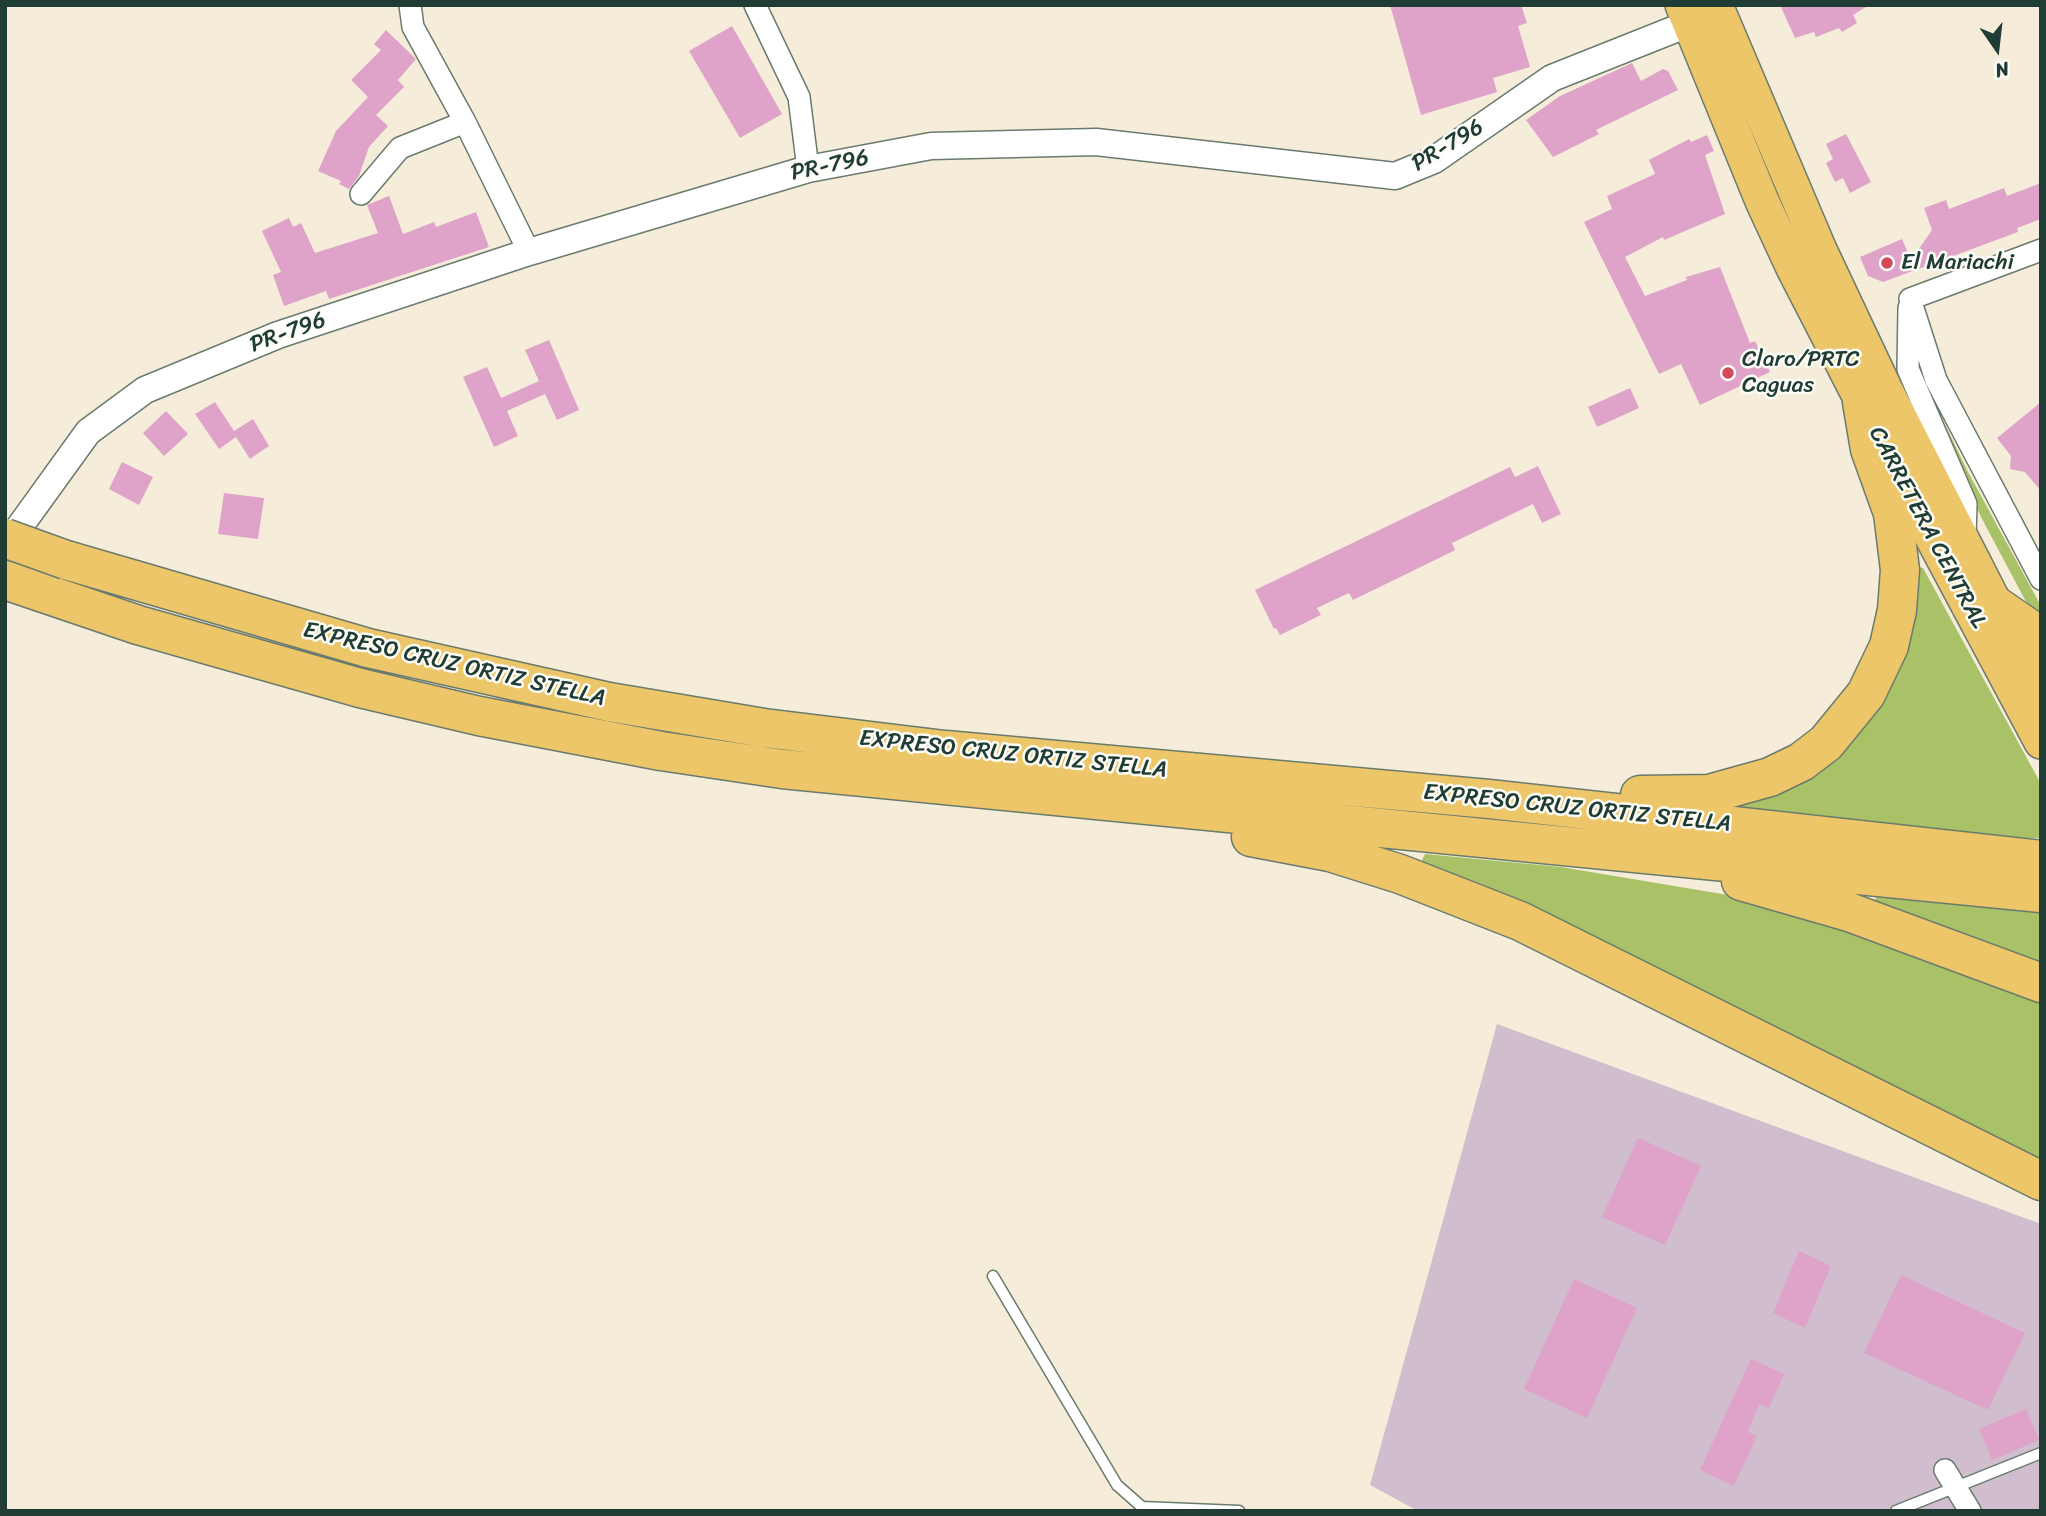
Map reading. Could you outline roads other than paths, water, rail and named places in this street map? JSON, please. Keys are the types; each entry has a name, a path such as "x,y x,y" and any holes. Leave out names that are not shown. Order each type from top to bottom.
{"highway":[{"path":"1489,799 1585,790 1640,795 1709,794 1770,777 1801,762 1825,743 1847,720 1877,673 1889,646 1897,610 1899,540 1885,484 1870,449 1862,402"},
{"name":"EXPRESO CRUZ ORTIZ STELLA","path":"5,538 66,559 368,648 505,681 712,720 945,750 1489,799 2040,871"},
{"name":"EXPRESO CRUZ ORTIZ STELLA","path":"5,580 138,625 360,688 585,738 782,769 1706,860 2040,871"},
{"path":"1992,603 2034,632 2041,644"},
{"path":"1100,800 1241,835 1330,852 1400,874 1520,921 2041,1181"},
{"path":"1706,860 1740,881 1849,912 2041,983"}],"main road":[{"name":"CARRETERA CENTRAL","path":"1701,11 1762,201 1862,402 2041,742"},
{"name":"CARRETERA CENTRAL","path":"1701,11 1965,550 2041,693"}],"street":[{"path":"410,5 413,27 465,122 529,252"},
{"path":"755,5 799,97 808,169"},
{"name":"PR-796","path":"5,547 88,432 145,390 278,335 529,252 808,169 931,146 1096,142 1395,176 1434,160 1552,78 1701,11"},
{"path":"361,194 400,148 465,122"},
{"path":"1910,299 2041,250"},
{"path":"1910,299 1906,338 1908,369 1966,504 1965,550"},
{"path":"1910,299 1936,380 2041,579"},
{"path":"1950,1478 1970,1511"}],"lane":[{"path":"993,1276 1117,1485 1142,1507 1239,1511"},
{"path":"1896,1511 1950,1478 2041,1453"}],"place":[{"name":"El Mariachi","path":"1887,263"},
{"name":"Claro/PRTC Caguas","path":"1728,373"}]}
